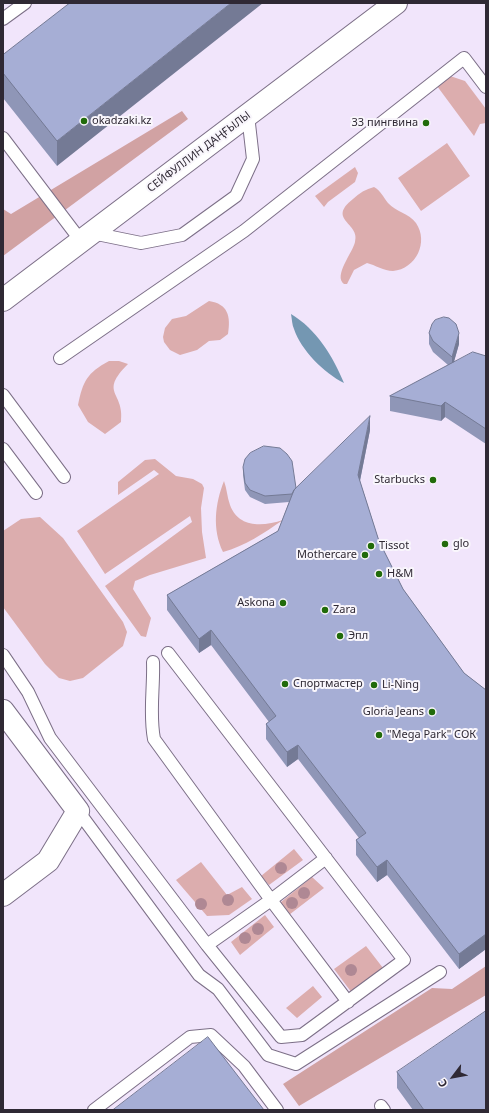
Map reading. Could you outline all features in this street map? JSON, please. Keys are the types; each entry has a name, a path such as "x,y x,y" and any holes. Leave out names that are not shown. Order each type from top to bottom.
{"main road":[{"name":"СЕЙФУЛЛИН ДАҢҒЫЛЫ","path":"3,300 396,3"},
{"path":"3,711 78,811 48,861 3,895"}],"lane":[{"path":"3,19 25,3"},
{"path":"60,358 244,231 464,58 486,87"},
{"path":"3,138 87,237 141,243 182,235 236,196 253,158 248,115"},
{"path":"3,395 64,477"},
{"path":"3,449 36,493"},
{"path":"3,655 28,692 50,738 207,945 281,1038 302,1035 404,960 168,653"},
{"path":"152,662 154,678 151,720 154,739 271,900 348,1002"},
{"path":"78,811 199,975 218,989 268,1055 296,1064 440,972"},
{"path":"207,945 271,900 326,858"},
{"path":"94,1110 190,1036 211,1036 244,1066 277,1110"}],"shaded area":[{"path":"450,76 465,81 486,109 486,123 480,124 474,136 437,86"},
{"path":"182,111 188,119 3,256 3,209 11,214"},
{"path":"447,143 470,176 421,211 398,178"},
{"path":"355,167 358,173 355,182 328,202 324,207 315,196"},
{"path":"374,187 391,206 410,217 416,223 420,230 421,238 418,253 414,260 408,265 393,271 367,263 354,270 347,284 344,284 341,280 342,270 354,246 356,236 343,217 343,212 346,206 358,195 365,190"},
{"path":"209,301 220,305 227,312 229,322 228,334 220,340 209,341 197,350 180,355 170,350 164,342 163,337 165,328 172,319 186,316"},
{"path":"109,361 119,361 128,364 119,374 115,381 114,387 120,404 121,422 105,434 88,422 78,405 87,378"},
{"path":"155,459 176,476 193,479 202,484 204,488 201,508 202,532 206,558 135,581 133,589 151,618 146,637 141,636 105,586 192,522 190,516 105,574 77,531 159,474 154,470 118,495 118,482 145,460"},
{"path":"224,481 230,505 234,513 239,518 253,524 268,524 283,520 247,543 223,552 217,534 216,516 218,499"},
{"path":"40,517 63,538 123,622 127,632 123,646 83,678 70,681 59,678 45,664 3,607 3,531 21,519"},
{"path":"294,849 303,860 269,885 261,876"},
{"path":"201,862 227,895 242,887 252,899 229,915 207,916 176,880"},
{"path":"312,877 324,888 285,918 276,906"},
{"path":"265,915 274,927 240,955 231,942"},
{"path":"366,946 383,968 352,993 334,969"},
{"path":"486,966 486,995 299,1106 283,1084 432,988 452,989"},
{"path":"313,986 322,997 297,1018 286,1008"}],"water":[{"path":"291,314 308,327 323,344 335,363 344,383 336,379 321,367 308,353 297,337"}],"building":[{"path":"70,3 231,3 57,141 3,73 3,55"},
{"path":"444,317 449,318 456,324 459,333 452,357 433,341 429,333 435,320"},
{"path":"473,352 486,356 486,429 445,402 441,406 390,396"},
{"name":"\"Mega Park\" СОК","path":"370,416 358,475 379,541 403,589 464,673 486,690 486,934 459,954 387,860 377,867 356,840 366,833 298,745 287,752 266,724 276,716 211,630 199,639 167,595 278,531 294,490"},
{"path":"264,446 280,448 292,461 296,488 292,494 265,496 250,490 245,483 243,467 245,459 250,453"},
{"path":"486,1011 486,1110 424,1110 397,1072"},
{"path":"208,1037 264,1110 113,1110"}],"place":[{"name":"okadzaki.kz","path":"84,121"},
{"name":"33 пингвина","path":"426,123"},
{"name":"Starbucks","path":"433,480"},
{"name":"glo","path":"445,544"},
{"name":"Tissot","path":"371,546"},
{"name":"Mothercare","path":"365,555"},
{"name":"H&M","path":"379,574"},
{"name":"Askona","path":"283,603"},
{"name":"Zara","path":"325,610"},
{"name":"Эпл","path":"340,636"},
{"name":"Спортмастер","path":"285,684"},
{"name":"Li-Ning","path":"374,685"},
{"name":"Gloria Jeans","path":"432,712"},
{"name":"\"Mega Park\" СОК","path":"379,735"}]}
